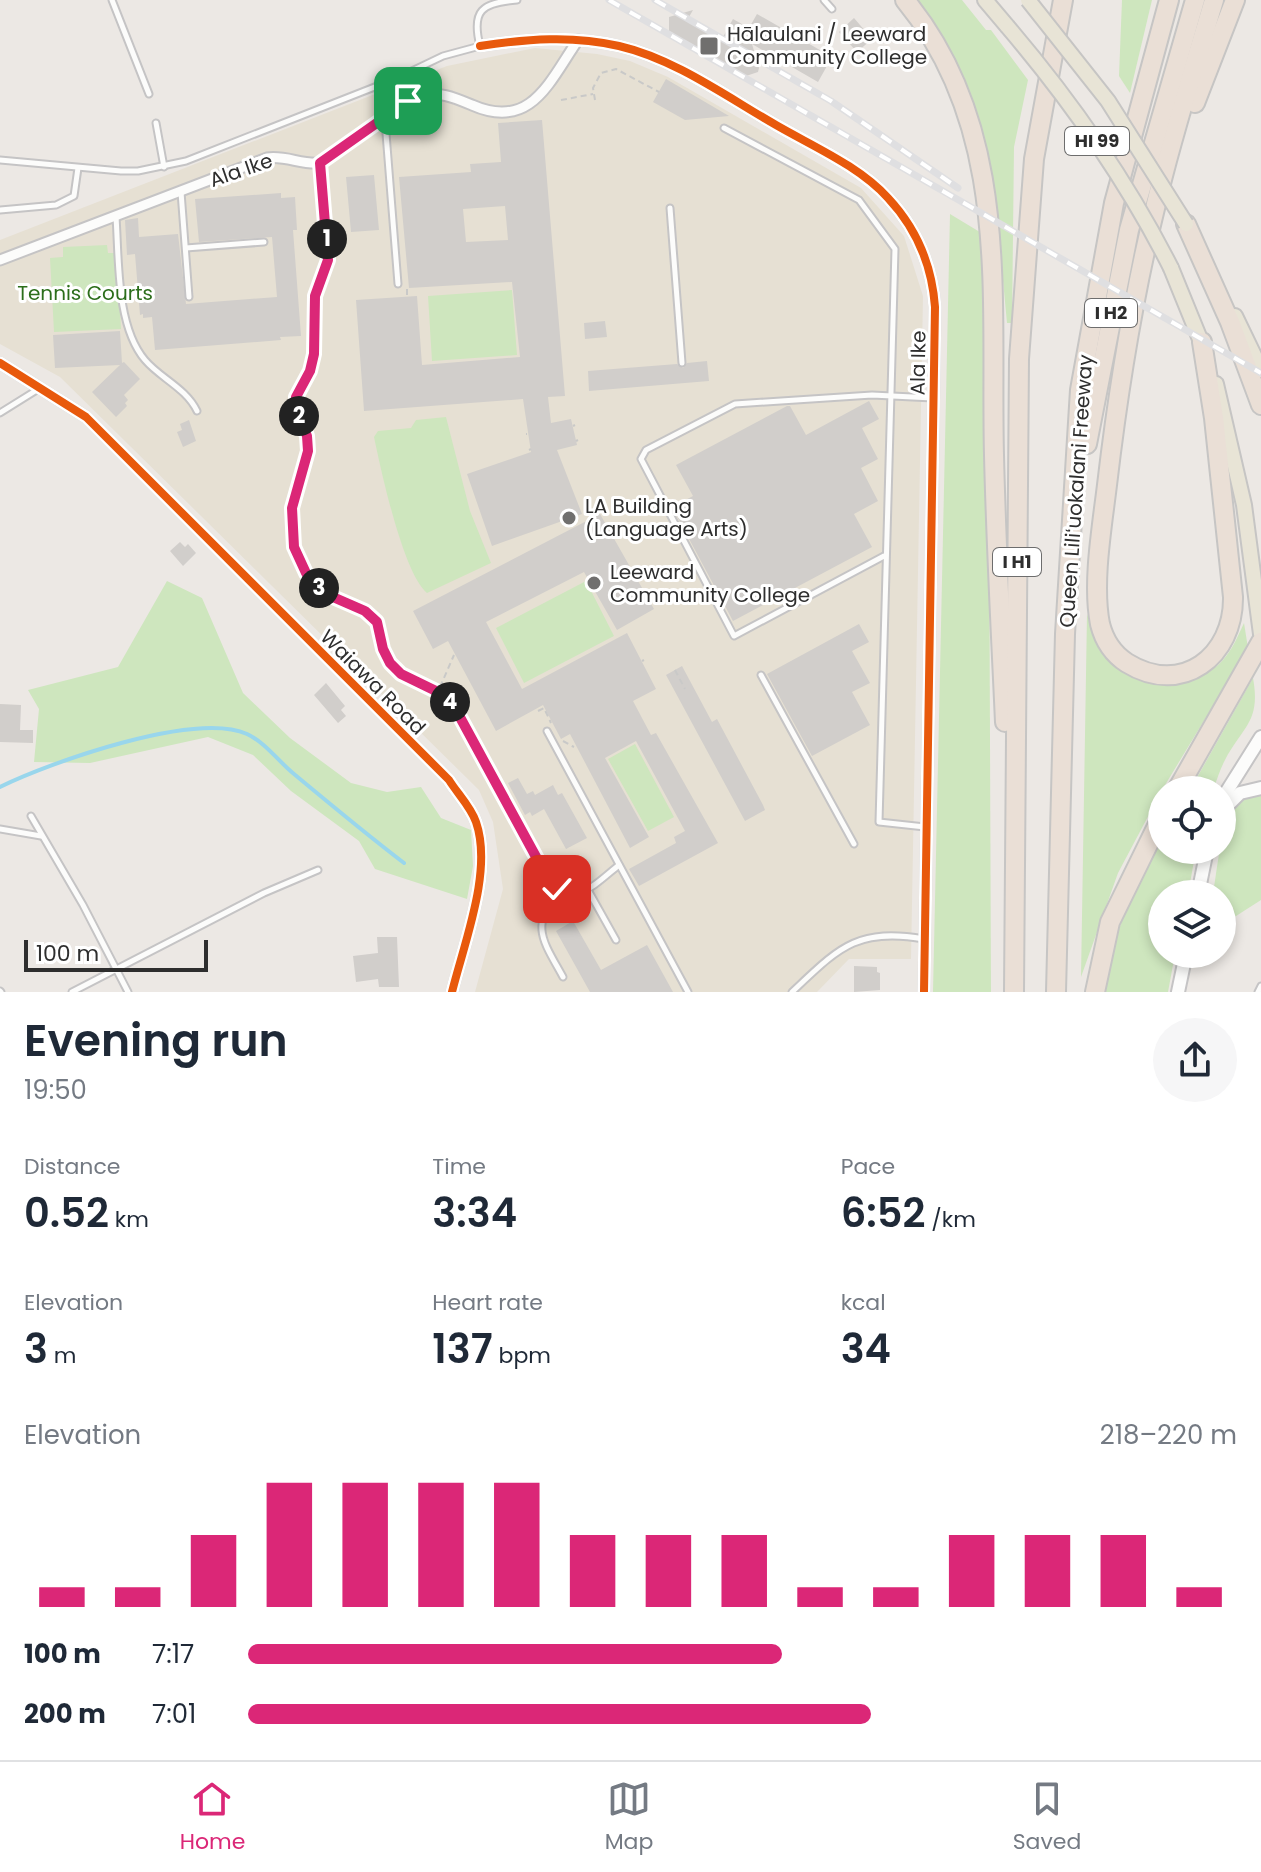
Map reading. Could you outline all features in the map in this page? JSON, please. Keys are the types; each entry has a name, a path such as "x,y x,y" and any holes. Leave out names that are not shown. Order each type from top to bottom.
{"highway":[{"path":"905,0 940,47 957,82 978,145 990,231 994,458 1015,965"},
{"name":"I H1","path":"1014,992 1019,359 1034,159 1063,0"},
{"path":"1034,159 1071,0"},
{"name":"Queen Liliʻuokalani Freeway","path":"1056,992 1065,634 1080,390 1114,203 1169,0"},
{"name":"I H2","path":"1065,634 1087,442 1106,334 1129,230 1195,0"},
{"path":"1202,342 1214,418 1233,597 1232,621 1219,650 1203,664 1172,675 1152,674 1131,665 1113,650 1101,627 1097,604 1103,517 1123,361 1155,206 1214,0"},
{"path":"1155,206 1235,0"},
{"path":"1186,224 1230,322 1261,405"},
{"path":"1185,776 1261,642"},
{"path":"1095,992 1110,922 1148,845"}],"main road":[{"name":"HI 99","path":"1028,0 1108,101 1154,170 1186,224 1261,370"},
{"name":"HI 99","path":"986,1 1063,94 1107,156 1171,268 1202,342 1235,464 1261,634"}],"street":[{"name":"Ala Ike","path":"480,46 546,38 578,40 620,46 663,62 846,165 888,197 924,250 934,286 924,992"},
{"path":"320,163 419,96 434,92 487,112 514,113 538,98 578,40"},
{"name":"Ala Ike","path":"0,260 267,158 287,157 310,164 320,163"},
{"name":"Waiawa Road","path":"0,363 86,417 449,780 475,820 482,849 481,872 452,992"},
{"path":"1236,777 1261,737"},
{"path":"1236,797 1240,793 1261,788"},
{"path":"1178,992 1183,968"}],"lane":[{"path":"112,0 149,94"},
{"path":"480,46 476,28 479,13 486,6 517,0"},
{"path":"824,0 832,9"},
{"name":"Ala Ike","path":"0,160 138,171 164,167 395,79 443,56 480,46"},
{"path":"384,118 398,284"},
{"path":"156,123 164,167"},
{"path":"724,128 859,200 895,249 879,822 925,827"},
{"path":"320,163 328,260 315,296 314,354 310,371 296,397 308,451 292,508 291,535 298,559 326,594 365,611 377,622 390,663 401,674 438,692 462,717 547,877 557,889 575,894 588,890 619,865"},
{"path":"0,210 64,203 74,196 78,168"},
{"path":"181,192 189,297"},
{"path":"670,208 682,363"},
{"path":"116,217 124,315 146,361 189,397 197,411"},
{"path":"185,248 264,242"},
{"path":"0,413 40,388"},
{"path":"885,556 734,636 641,459 646,450 735,404 892,395 933,398"},
{"path":"761,675 854,844"},
{"path":"547,731 688,992"},
{"path":"31,816 128,992"},
{"path":"0,829 42,836"},
{"path":"72,992 264,893 318,870"},
{"path":"557,889 545,906 540,923 542,939 563,977"},
{"path":"588,890 616,940"},
{"path":"792,992 831,956 855,940 907,936 925,939"},
{"path":"1258,992 1261,986"}],"path":[{"path":"595,100 593,88 601,73 616,69 659,92"},
{"path":"561,100 594,94"},
{"path":"438,692 454,655"},
{"path":"675,670 685,689"}],"shaded area":[{"name":"Leeward Community College","path":"535,48 597,54 630,61 668,77 861,188 904,236 923,296 911,959 849,959 817,992 475,992 503,889 493,822 479,790 60,377 0,344 0,240 447,66"}],"green space":[{"path":"914,0 962,0 986,30 991,30 1028,80 1014,147 1012,323 1007,323 993,195 973,114 959,75 939,37"},
{"path":"1122,0 1152,0 1130,93 1119,76"},
{"path":"950,214 988,237 991,992 933,992"},
{"name":"Tennis Courts","path":"107,245 108,253 117,253 121,329 54,332 50,258 63,257 63,247"},
{"path":"512,290 517,355 432,361 428,296"},
{"path":"446,417 470,511 491,563 427,593 418,582 402,544 374,437 378,431 411,428 416,420"},
{"path":"167,581 202,598 243,693 290,738 351,783 387,792 421,787 441,818 471,830 473,866 467,899 375,869 359,841 291,791 253,755 208,737 90,763 34,762 39,709 28,690 118,667"},
{"path":"586,581 614,636 524,683 496,628"},
{"path":"1087,614 1098,644 1108,660 1131,676 1159,683 1188,681 1213,669 1232,648 1244,623 1248,648 1170,776 1148,776 1148,816 1118,873 1081,977"},
{"path":"1253,678 1255,705 1249,723 1225,760 1219,776 1198,776"},
{"path":"635,744 674,817 648,831 608,759"},
{"path":"1253,794 1261,795 1261,900 1236,916 1236,880 1215,880 1218,864 1236,864 1236,808"},
{"path":"1150,864 1193,864 1191,880 1148,880 1148,968 1172,968 1168,992 1104,992 1112,952"}],"building":[{"path":"693,10 689,17 723,37 733,19 749,28 757,14 832,57 818,82 752,44 758,72 743,77 669,36 669,17"},
{"path":"854,18 872,39 857,52 839,32"},
{"path":"666,79 729,116 685,120 653,102"},
{"path":"542,120 565,396 548,397 551,423 571,419 577,445 557,450 582,514 492,546 467,474 531,452 523,399 364,411 356,300 417,296 422,365 520,357 512,282 409,288 399,177 471,172 470,164 501,162 498,123","holes":["505,206 508,240 466,242 463,209"]},
{"path":"374,175 379,230 351,232 346,177"},
{"path":"281,193 281,198 295,197 297,230 293,230 301,336 155,350 152,317 143,318 143,314 140,315 135,254 127,255 125,220 138,218 139,237 178,234 186,304 277,297 272,237 199,242 195,199"},
{"path":"605,321 607,337 585,339 584,323"},
{"path":"120,331 122,363 140,379 124,395 128,400 125,403 127,406 116,417 92,392 120,365 55,368 53,335"},
{"path":"707,361 709,381 589,391 588,371 677,364 683,368 687,363"},
{"path":"869,401 879,419 862,428 878,459 861,468 878,501 854,514 872,547 733,621 672,507 693,496 676,465 787,406 790,406 806,435"},
{"path":"189,420 196,441 183,447 177,432 182,430 180,424"},
{"path":"600,514 654,609 617,630 584,572 486,622 522,689 627,633 656,689 633,701 651,735 656,733 718,843 639,886 629,869 676,843 674,837 685,831 636,741 605,758 649,837 630,848 570,734 561,739 543,705 496,731 448,641 433,649 413,611"},
{"path":"180,542 185,547 188,544 196,553 183,566 170,551"},
{"path":"859,624 869,642 852,651 870,683 852,692 870,725 812,756 767,674"},
{"path":"682,666 712,722 717,719 763,805 765,810 745,821 666,675"},
{"path":"326,683 345,706 341,710 346,716 338,723 314,695"},
{"path":"0,704 21,705 20,730 33,730 33,743 0,742"},
{"path":"518,778 527,794 533,791 535,795 553,785 558,795 562,793 587,838 566,849 544,809 532,816 530,812 525,815 508,783"},
{"path":"573,921 601,970 647,945 673,992 590,992 556,931"},
{"path":"377,937 397,937 399,987 379,987 378,979 356,982 353,956 378,953"},
{"path":"854,966 877,967 880,990 854,992"}],"waterway":[{"path":"0,787 53,765 123,742 194,729 224,729 247,734 260,742 294,774 404,863"}],"railway":[{"path":"609,0 1261,373"},
{"path":"655,0 831,101 958,188"}],"cycle path":[{"path":"480,46 532,40 584,40 619,46 660,60 864,176 888,198 915,235 930,277 935,307 924,992"},
{"path":"0,363 86,417 449,780 464,800 476,822 481,862 475,907 452,992"}],"place":[{"name":"Hālaulani / Leeward Community College","path":"709,46"},
{"name":"LA Building (Language Arts)","path":"569,518"},
{"name":"Leeward Community College","path":"594,583"}],"route":[{"path":"408,101 320,163 328,260 315,296 314,354 310,371 296,397 308,451 292,508 291,535 298,559 315,584 326,594 365,611 377,622 383,649 390,663 413,682 438,692 462,717 547,877 557,889"}]}
